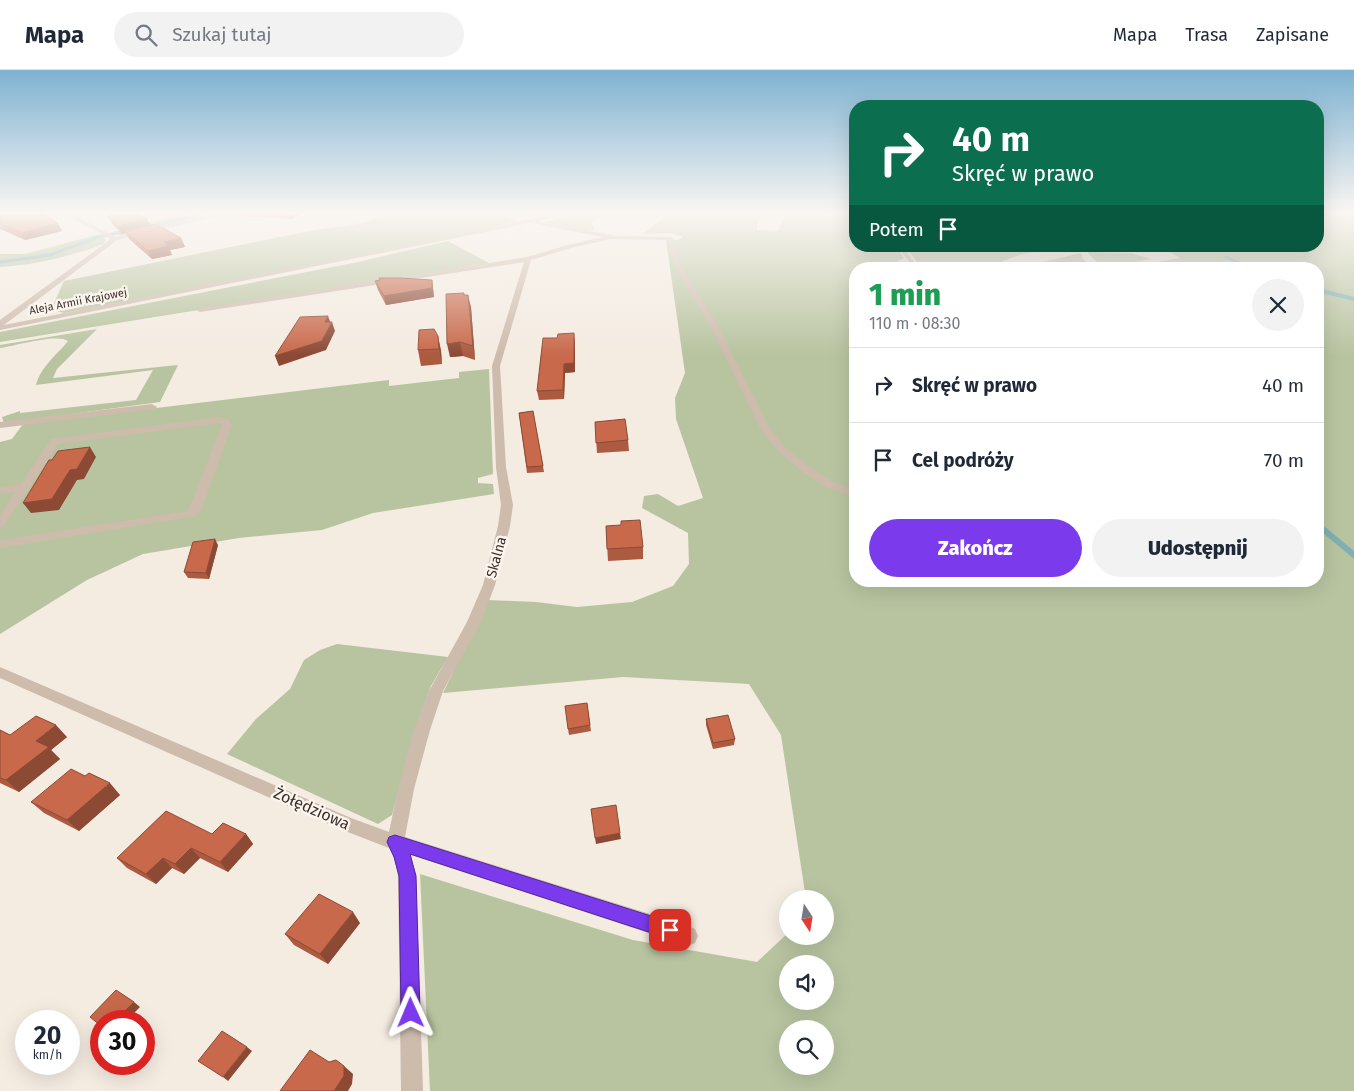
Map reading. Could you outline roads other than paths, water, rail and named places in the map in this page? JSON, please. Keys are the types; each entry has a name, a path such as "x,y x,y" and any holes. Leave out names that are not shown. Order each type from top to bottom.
{"street":[{"path":"0,326 82,260"},
{"name":"Aleja Armii Krajowej","path":"0,326 345,260"},
{"path":"200,310 524,260"},
{"name":"Skalna","path":"395,842 406,789 422,730 436,690 474,622 489,585 504,526 507,504 501,467 496,366 528,260"},
{"path":"676,260 678,266 714,326 764,428 774,444 798,464 830,484 849,492"},
{"path":"0,425 152,407"},
{"path":"0,524 51,444 55,441 220,420 226,422 227,425 212,467 192,514 0,544"},
{"path":"0,490 24,487"},
{"name":"Żołędziowa","path":"0,672 346,824 395,842 688,936"},
{"path":"395,842 402,855 407,876 412,1091"}],"waterway":[{"path":"0,262 17,260"},
{"path":"1232,260 1237,262"},
{"path":"1324,292 1354,299"},
{"path":"1324,530 1354,555"}]}
